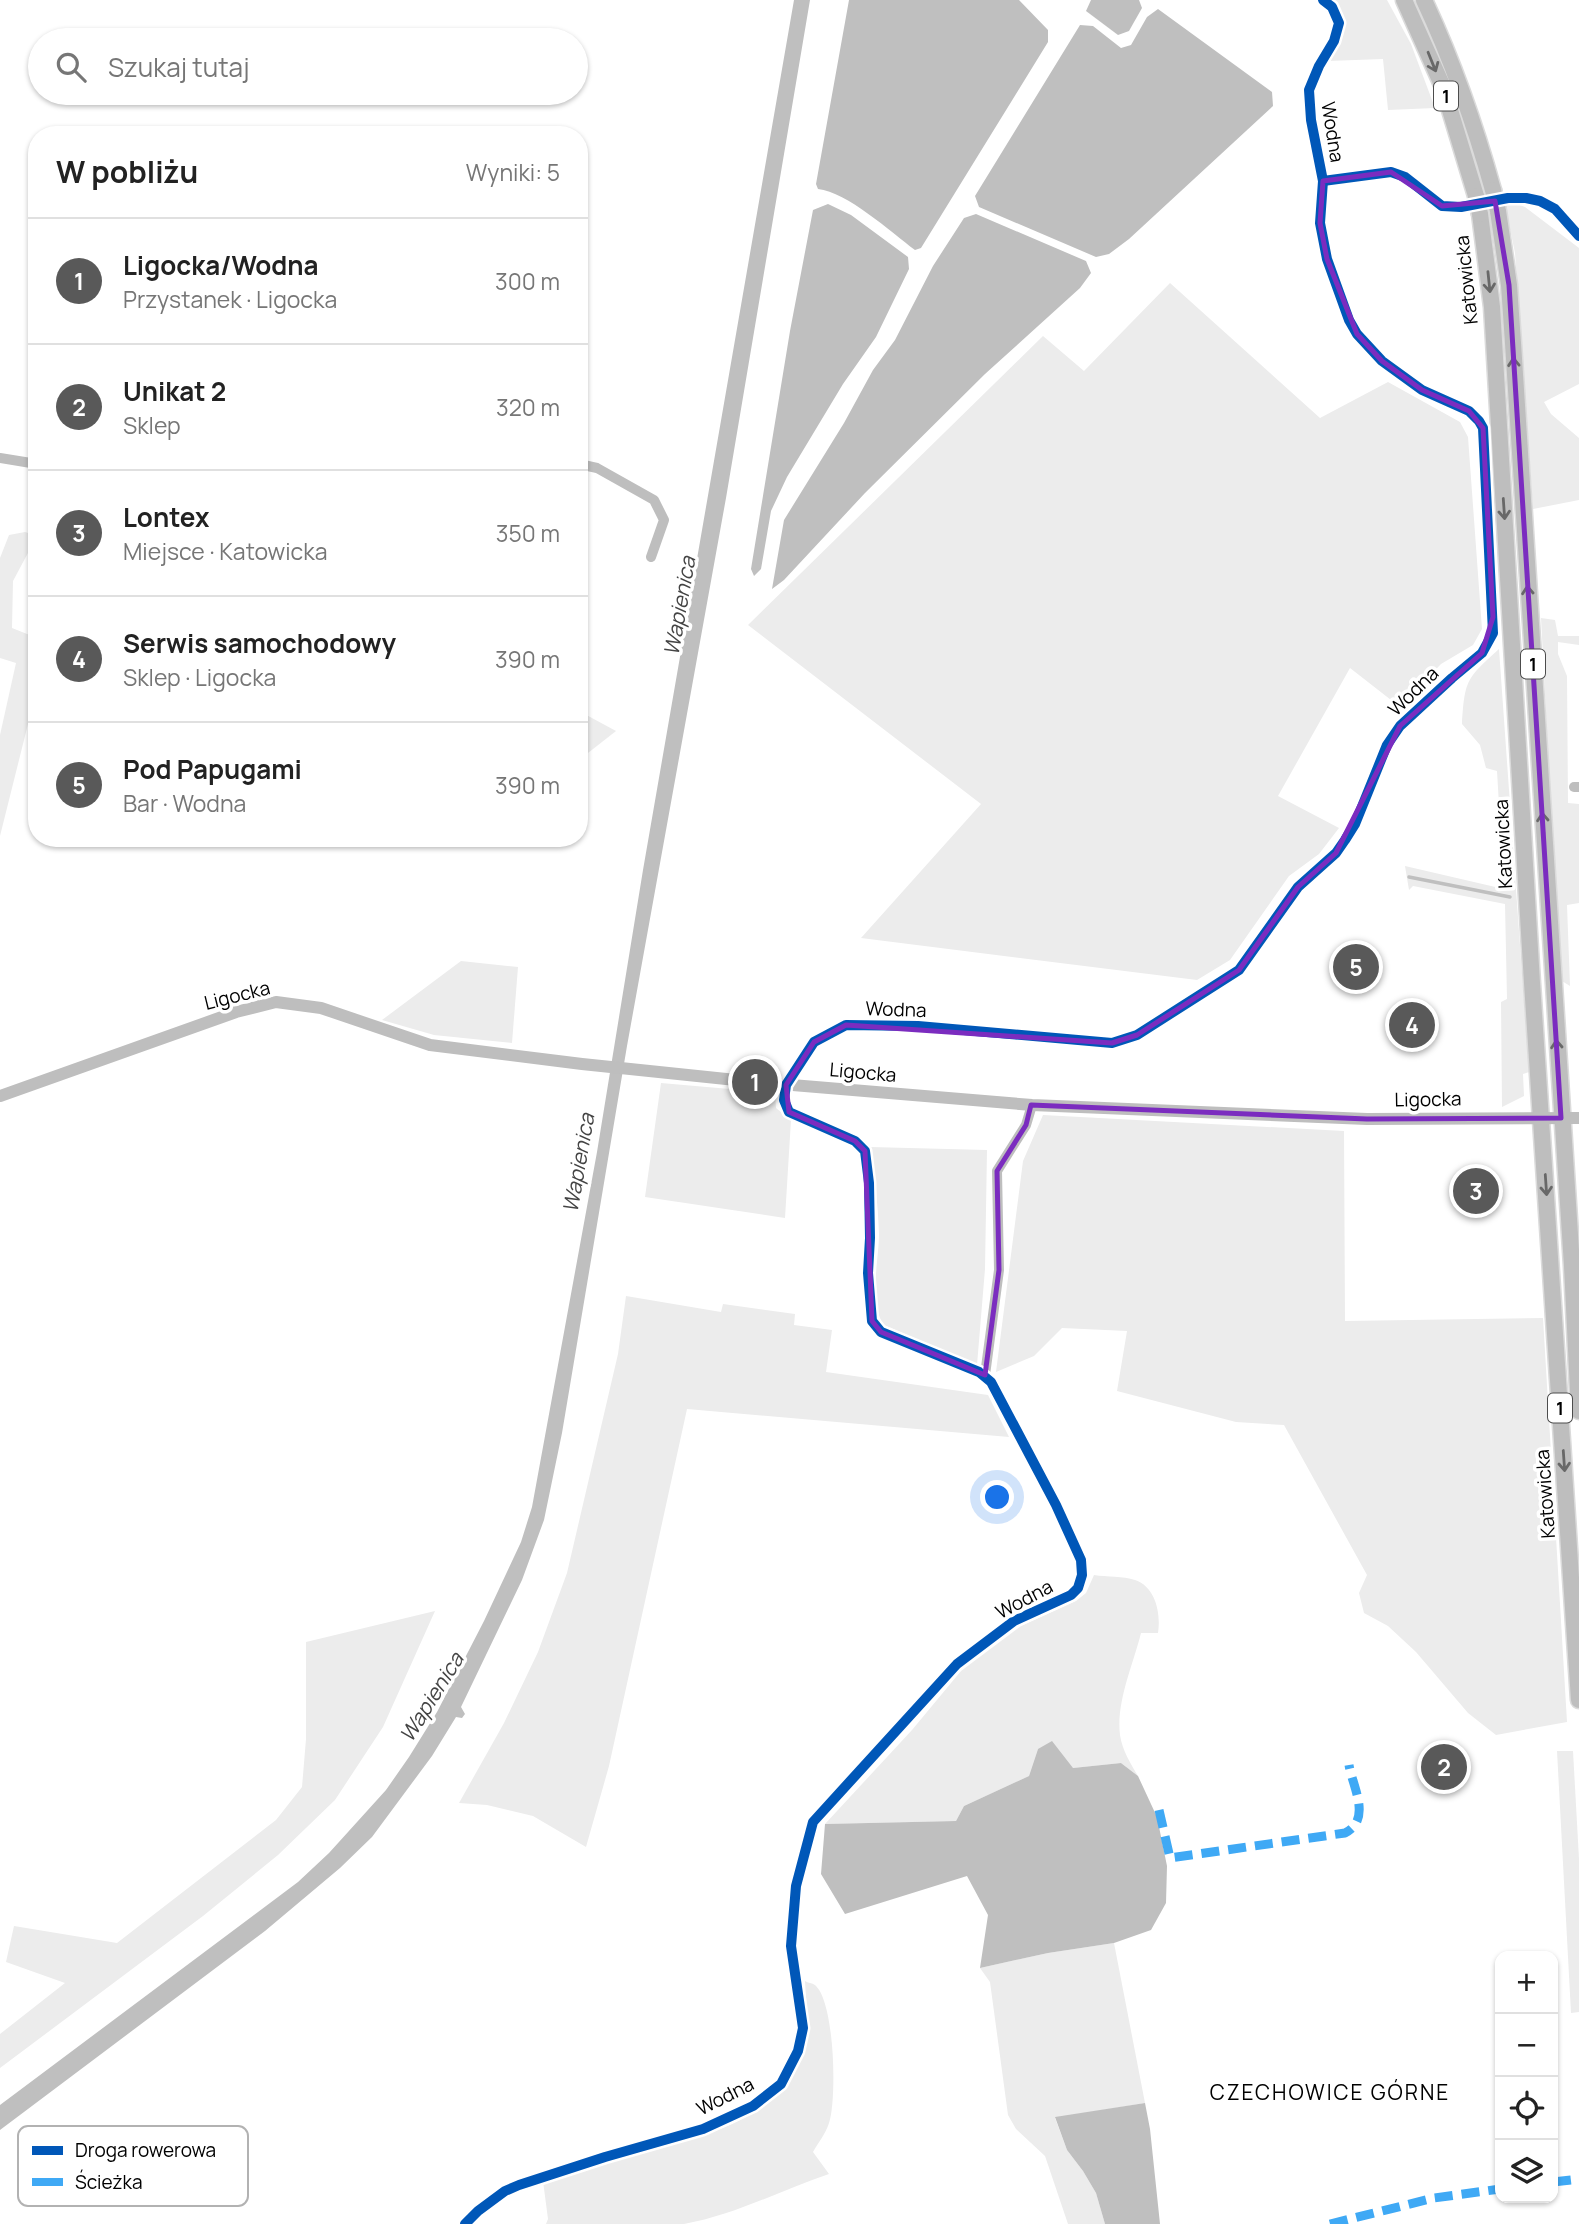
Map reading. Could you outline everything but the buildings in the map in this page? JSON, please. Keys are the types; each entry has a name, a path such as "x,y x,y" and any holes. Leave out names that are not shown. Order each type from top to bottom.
{"main road":[{"name":"Katowicka","path":"1404,0 1443,87 1476,196 1492,307 1579,1699"},
{"name":"Katowicka","path":"1424,0 1451,60 1476,129 1498,211 1510,296 1579,1410"}],"street":[{"name":"Wodna","path":"786,1085 814,1042 846,1025 918,1026 1112,1043 1137,1035 1239,970 1298,887 1336,853 1345,840 1355,824 1387,745 1400,726 1482,653 1493,633 1483,428 1469,411 1422,390 1382,362 1357,334 1349,320 1327,260 1320,223 1323,180 1311,120 1309,90 1334,41 1339,23 1332,7 1323,0"},
{"path":"1323,180 1391,172 1405,177 1441,205 1461,207 1508,198 1540,201 1555,209 1579,236"},
{"path":"0,458 28,463"},
{"path":"588,466 597,468 654,500 664,520 651,557"},
{"name":"Ligocka","path":"0,1096 236,1012 276,1002 321,1009 430,1045 786,1085 1032,1105 1367,1119 1579,1118"},
{"path":"786,1085 784,1100 789,1112 855,1141 865,1151 869,1182 868,1273 872,1321 881,1332 985,1375 999,1270 997,1171 1026,1125 1032,1105"},
{"name":"Wodna","path":"465,2224 478,2211 512,2188 605,2157 703,2129 753,2106 781,2084 798,2052 803,2028 791,1945 796,1886 813,1822 957,1664 1014,1621 1071,1595 1079,1588 1081,1560 1056,1505 985,1375"}],"highlighted area":[{"path":"1391,172 1442,206 1495,201 1509,285 1561,1118 1367,1119 1031,1105 1026,1125 997,1171 999,1270 985,1375 881,1332 872,1321 865,1151 855,1141 789,1112 786,1085 814,1042 846,1025 1112,1043 1137,1035 1239,970 1298,887 1336,853 1400,726 1482,653 1493,617 1483,428 1469,411 1422,390 1382,361 1357,334 1327,259 1320,223 1323,181"}],"shaded area":[{"path":"794,0 810,0 726,498 627,1046 562,1433 544,1520 522,1580 461,1707 465,1714 462,1718 456,1717 432,1756 372,1837 340,1868 265,1931 0,2130 0,2105 298,1882 329,1853 386,1790 437,1712 521,1542 532,1507 597,1152 643,870"},
{"path":"849,0 1019,0 1048,30 1048,42 921,248 915,250 855,205 842,197 818,189 816,184"},
{"path":"1091,0 1139,0 1142,8 1129,31 1118,35 1086,11"},
{"path":"1331,0 1387,0 1411,44 1435,108 1388,110 1383,59 1328,61 1342,31 1340,19"},
{"path":"1158,9 1272,92 1273,106 1129,239 1109,254 1096,257 979,207 975,196 1080,25 1093,26 1121,48 1131,45 1147,17"},
{"path":"828,204 851,215 908,257 909,269 876,337 843,384 787,477 771,511 761,569 754,576 751,569 813,210"},
{"path":"1517,204 1525,207 1579,248 1579,384 1544,402 1551,414 1579,438 1579,500 1533,509 1515,253 1505,205"},
{"path":"976,214 1086,261 1091,273 1080,288 985,374 865,493 784,580 772,589 784,520 844,423 873,370 895,340 933,266 964,218"},
{"path":"1170,283 1320,418 1388,382 1460,422 1468,437 1482,629 1473,645 1441,664 1400,707 1350,668 1278,796 1339,828 1319,854 1289,876 1230,960 1197,980 861,938 981,804 748,625 1043,336 1084,371"},
{"path":"28,533 28,553 13,581 12,628 28,634 28,724 0,836 0,735 16,663 0,658 0,558 9,535"},
{"path":"1541,618 1555,620 1558,636 1579,636 1579,645 1558,642 1558,654 1567,676 1568,803 1579,804 1579,903 1567,905 1570,986 1562,981"},
{"path":"1499,649 1529,1072 1523,1074 1524,1096 1502,1107 1501,1002 1507,999 1505,904 1413,886 1409,890 1405,866 1504,889 1497,771 1486,768 1480,745 1462,724 1464,698 1469,681"},
{"path":"588,716 616,731 588,753"},
{"path":"461,961 518,967 512,1043 434,1035 382,1020"},
{"path":"661,1083 775,1093 776,1108 791,1120 785,1218 645,1197"},
{"path":"1043,1115 1344,1131 1345,1321 1543,1318 1567,1722 1496,1735 1468,1713 1416,1652 1388,1626 1364,1613 1359,1593 1367,1575 1284,1425 1236,1422 1117,1391 1127,1331 1062,1328 1034,1356 996,1372 1023,1161"},
{"path":"870,1147 987,1150 985,1269 977,1365 884,1325 879,1316 875,1294 879,1223"},
{"path":"626,1296 721,1312 723,1304 795,1314 794,1325 832,1330 826,1372 988,1395 1009,1437 687,1409 609,1766 586,1847 533,1816 487,1805 459,1803 504,1723 538,1652 567,1573 618,1354"},
{"path":"1094,1575 1135,1580 1148,1589 1158,1610 1158,1633 1141,1633 1120,1710 1121,1741 1138,1776 1121,1763 1073,1768 1038,1749 1029,1776 964,1806 956,1821 825,1824 912,1730 961,1671 1021,1626 1076,1601 1086,1593"},
{"path":"435,1611 383,1727 335,1800 278,1855 203,1916 0,2068 0,2034 65,1983 6,1962 14,1926 117,1943 276,1820 302,1787 306,1739 306,1642"},
{"path":"1052,1741 1073,1768 1121,1763 1138,1776 1157,1817 1167,1866 1166,1903 1151,1930 1114,1943 1048,1953 980,1968 988,1915 967,1876 845,1914 821,1874 825,1824 956,1821 964,1806 1029,1776 1038,1749"},
{"path":"1557,1751 1573,1751 1579,1859 1579,2012 1571,2013"},
{"path":"1114,1943 1145,2103 1055,2118 1067,2150 1096,2193 1105,2224 1068,2224 1045,2156 1016,2129 1008,2115 990,1982 980,1968 1048,1953"},
{"path":"805,1981 815,1985 822,1995 830,2030 832,2111 828,2127 813,2152 829,2174 740,2208 684,2224 546,2224 548,2219 543,2181 725,2127 750,2115 771,2100 789,2080 805,2046"},
{"path":"1145,2103 1160,2224 1105,2224 1096,2193 1067,2150 1055,2117"}],"waterway":[{"path":"1409,877 1510,897"}],"marked path":[{"path":"1159,1810 1170,1858 1345,1833 1358,1820 1359,1811 1349,1765"},
{"path":"1558,2181 1579,2179"},
{"path":"1330,2224 1434,2198 1495,2190"}],"cycle path":[{"path":"465,2224 505,2191 605,2157 703,2129 753,2106 781,2084 798,2051 803,2028 791,1946 796,1886 813,1822 957,1664 1014,1621 1071,1595 1078,1588 1082,1575 1081,1560 1056,1505 991,1382 979,1372 881,1332 872,1321 868,1273 869,1183 865,1151 855,1141 789,1112 784,1100 786,1085 814,1042 846,1025 918,1026 1112,1043 1137,1035 1239,970 1298,887 1336,853 1345,840 1355,824 1387,745 1400,726 1482,653 1493,633 1483,428 1469,411 1422,390 1382,361 1357,334 1349,320 1327,259 1320,223 1323,181 1311,120 1309,90 1334,41 1339,23 1332,7 1323,0"},
{"path":"1323,181 1391,172 1405,177 1442,206 1461,207 1508,198 1540,201 1555,209 1579,236"}],"place":[{"name":"Pod Papugami","path":"1356,967"},
{"name":"Serwis samochodowy","path":"1412,1025"},
{"name":"Ligocka/Wodna","path":"755,1082"},
{"name":"Lontex","path":"1476,1191"},
{"name":"Unikat 2","path":"1444,1767"}],"district":[{"name":"CZECHOWICE GÓRNE","path":"1330,2092"}],"water label":[{"name":"Wapienica","path":"679,606"},
{"name":"Wapienica","path":"578,1163"},
{"name":"Wapienica","path":"431,1697"}]}
